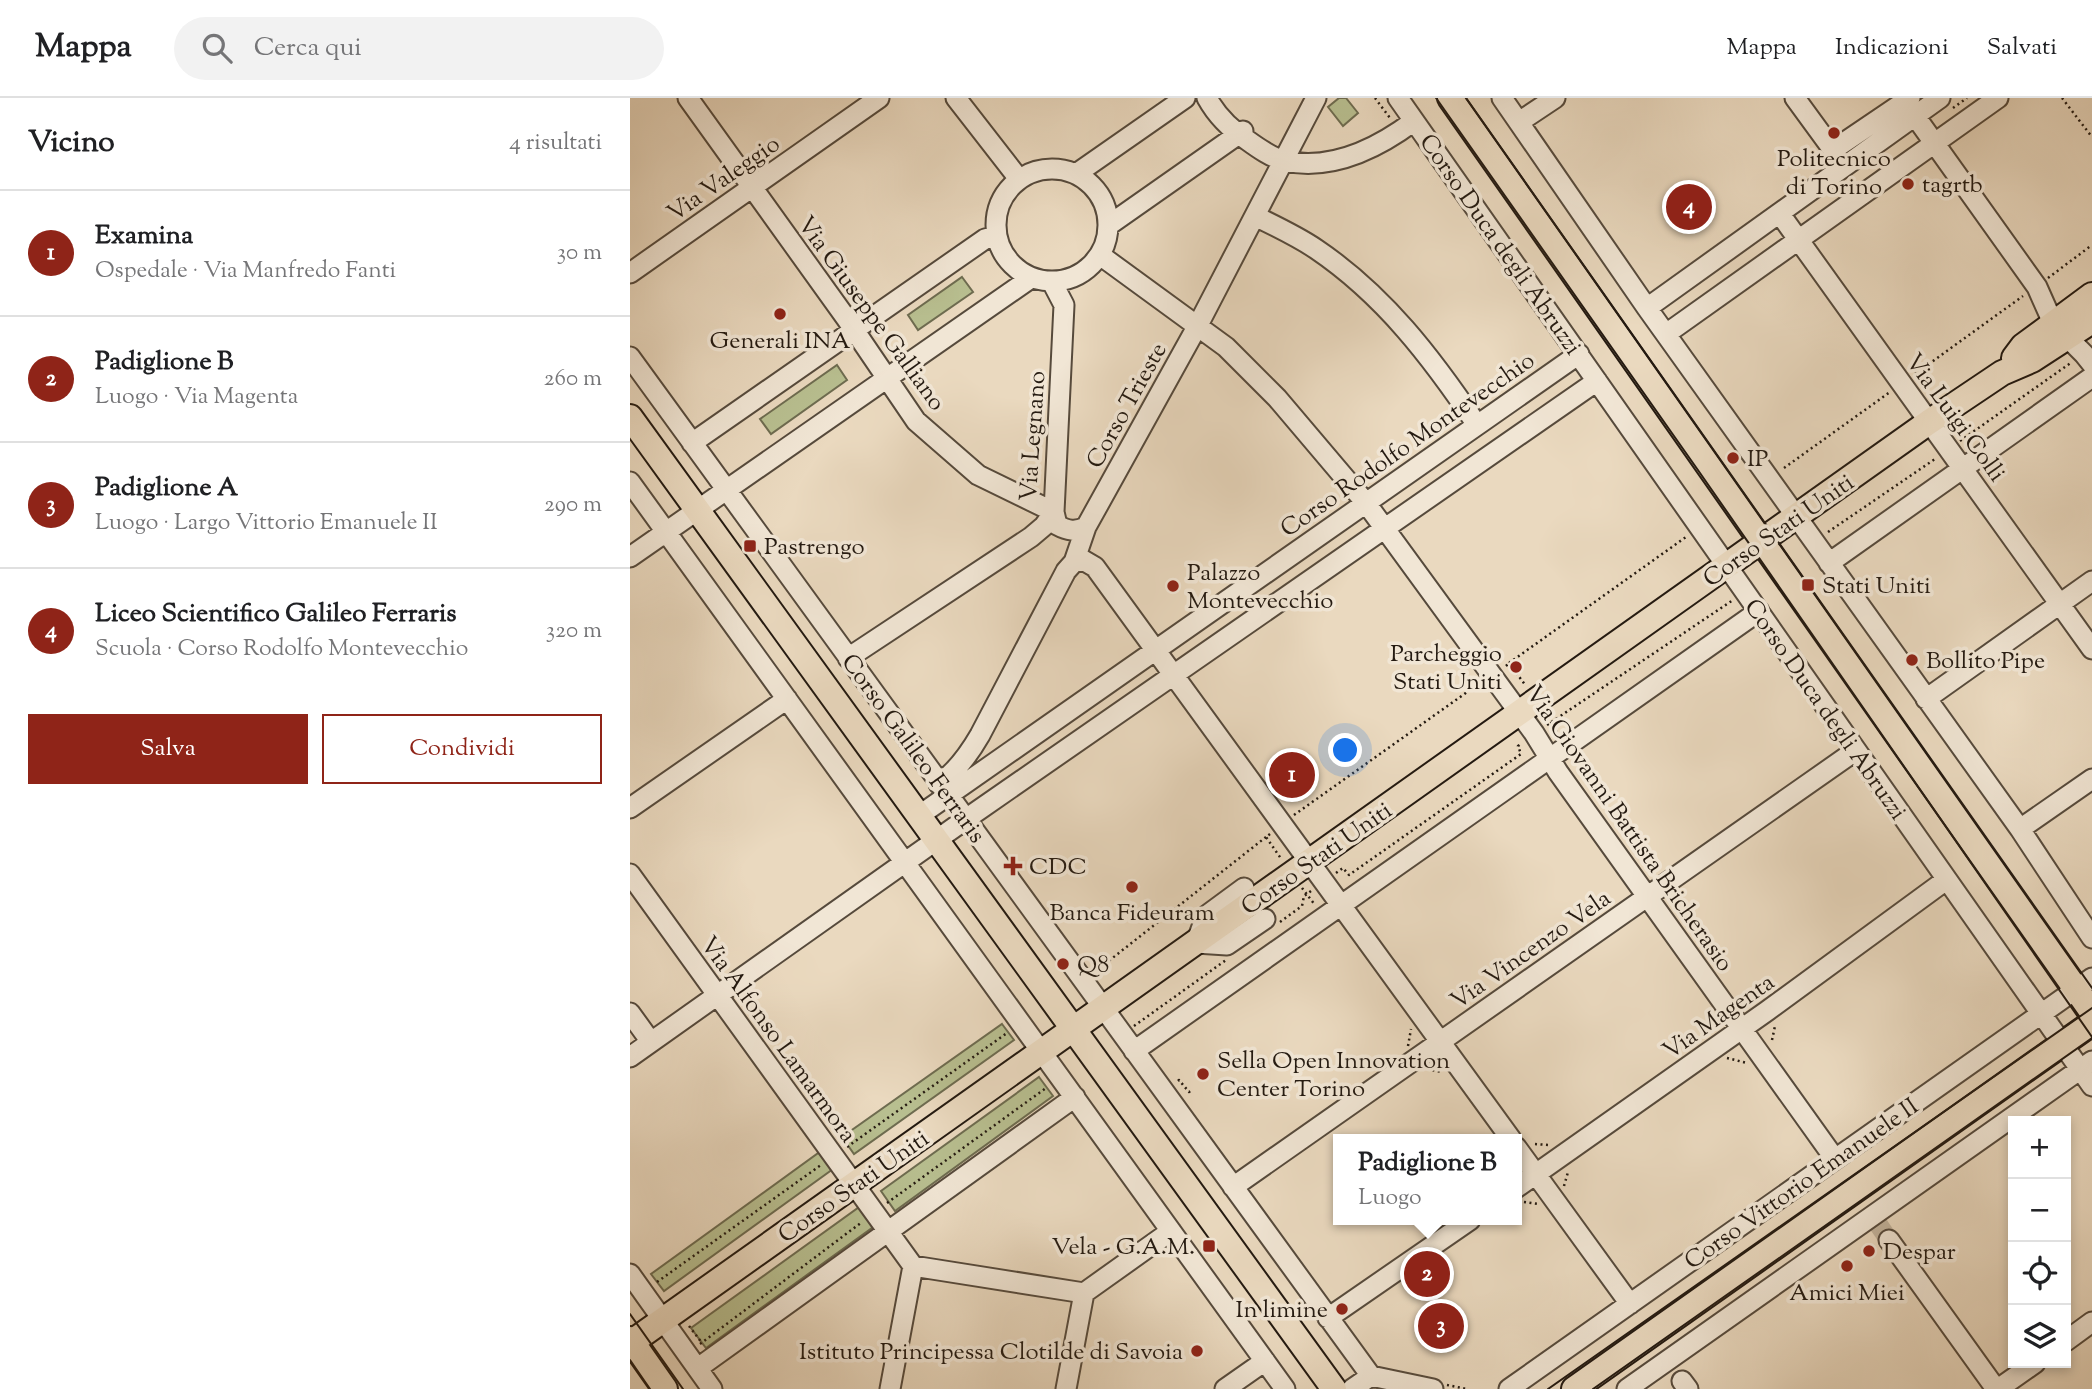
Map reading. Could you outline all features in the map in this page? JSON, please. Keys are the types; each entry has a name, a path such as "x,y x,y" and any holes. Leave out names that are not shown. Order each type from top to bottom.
{"main road":[{"name":"Corso Duca degli Abruzzi","path":"1450,98 1762,541 2084,984 2092,1012"},
{"name":"Corso Stati Uniti","path":"631,1342 1196,943 1317,872 1528,707 1929,422 2002,373 2032,360 2092,295"},
{"name":"Corso Stati Uniti","path":"2059,330 2092,321"},
{"name":"Corso Galileo Ferraris","path":"630,416 1334,1389"},
{"name":"Corso Vittorio Emanuele II","path":"1574,1389 2092,1023"},
{"path":"631,1342 665,1389"}],"street":[{"name":"Via Giuseppe Galliano","path":"688,98 916,421 978,475 1054,512 1057,525 1067,531 1079,531 1086,527"},
{"name":"Via Valeggio","path":"630,273 879,98"},
{"path":"956,98 1019,179"},
{"path":"1076,174 1185,98"},
{"path":"1207,98 1216,114 1260,149 1283,160 1319,163 1355,155 1414,121"},
{"name":"Corso Trieste","path":"943,790 980,735 1066,571 1074,562 1086,527 1198,325 1316,98"},
{"name":"Corso Duca degli Abruzzi","path":"1398,98 2062,1044 2086,1065 2092,1086"},
{"path":"1502,98 1647,308 2020,829 2092,938"},
{"path":"1519,122 1555,98"},
{"path":"1795,98 1833,150 1912,107 1940,98"},
{"path":"1666,334 1998,98"},
{"path":"1647,308 1780,214 1912,107"},
{"path":"1912,107 1934,144 2036,287 2059,330 2092,364"},
{"path":"1109,225 1241,133"},
{"path":"1061,169 1076,174 1089,182 1100,194 1109,225 1107,241 1100,255 1087,269 1071,279 1052,282 1031,278 1015,269 1003,254 996,236 999,205 1007,191 1019,179 1032,172 1061,169"},
{"name":"Via Luigi Colli","path":"1780,214 2092,649"},
{"path":"1255,216 1332,261 1378,299 1423,348 1477,425"},
{"path":"692,443 850,325 985,239 996,236"},
{"name":"Via Giovanni Battista Bricherasio","path":"1100,255 1226,347 1277,398 1366,503 1492,675 1528,707 1534,733 1549,759 1835,1159"},
{"path":"630,557 1031,278"},
{"name":"Via Legnano","path":"848,658 1044,526 1054,512 1064,305 1052,282"},
{"name":"Corso Rodolfo Montevecchio","path":"920,815 943,790 1007,754 1578,354"},
{"name":"Corso Galileo Ferraris","path":"630,357 1371,1376"},
{"path":"1829,563 2092,377"},
{"path":"630,1057 966,819 1597,380"},
{"path":"630,482 1285,1389"},
{"path":"1086,527 1095,567 1172,675 1274,831 1317,872 1507,1134"},
{"path":"1074,562 1083,560 1095,567"},
{"path":"1926,699 2092,582"},
{"path":"1134,1051 1759,611"},
{"path":"630,808 787,699"},
{"path":"980,735 1007,754"},
{"name":"Via Vincenzo Vela","path":"1233,1187 1855,751"},
{"path":"2020,829 2092,779"},
{"name":"Via Alfonso Lamarmora","path":"630,874 913,1266"},
{"name":"Via Magenta","path":"1522,1184 1743,1028 1946,880"},
{"path":"1244,888 1206,916 1196,943 1227,945 1272,920"},
{"name":"Corso Vittorio Emanuele II","path":"1509,1389 2084,984"},
{"path":"630,1013 651,1042"},
{"path":"1627,1389 1678,1375 1880,1227 2086,1065"},
{"path":"698,1368 1075,1097"},
{"path":"1522,1156 1630,1304"},
{"path":"1328,1318 1462,1225"},
{"path":"1880,1227 1997,1389 2028,1368"},
{"path":"1066,1389 1084,1293 1171,1231"},
{"path":"890,1389 913,1266 1084,1293"},
{"path":"630,1274 712,1389"},
{"path":"2071,1337 2092,1322"},
{"path":"1225,1389 1265,1361"},
{"path":"1352,1389 1371,1376 1433,1389"}],"path":[{"path":"2062,98 2092,137"},
{"path":"1784,468 2092,245"},
{"path":"1094,973 1274,831 1686,537"},
{"path":"1272,920 1302,906 1304,896 1317,872 1343,868 1349,875 1521,754 1518,746 1534,733 1739,596"},
{"path":"1509,663 1528,707 1552,723 1566,747"},
{"path":"1122,1035 1235,954"},
{"path":"702,1343 874,1212 1061,1078"},
{"path":"1563,1190 1570,1164"},
{"path":"1522,1202 1541,1205"}],"green space":[{"path":"1339,98 1346,98 1358,113 1343,126 1328,107"},
{"path":"962,277 973,292 918,330 908,315"},
{"path":"837,365 847,380 771,434 760,419"},
{"path":"1002,1024 1014,1040 854,1154 842,1137"},
{"path":"1039,1077 1053,1096 895,1211 881,1191"},
{"path":"821,1151 833,1169 664,1291 651,1274"},
{"path":"862,1205 876,1225 706,1348 691,1328"}],"tunnel":[{"path":"1878,1224 1889,1240"}],"tram line":[{"path":"1436,98 2092,1037"},
{"path":"1466,98 2092,988"},
{"path":"1548,1389 2092,1008"},
{"path":"1593,1389 2092,1038"},
{"path":"630,1314 683,1389"},
{"path":"630,1360 650,1389"}],"place":[{"name":"Politecnico di Torino","path":"1834,133"},
{"name":"tagrtb","path":"1908,184"},
{"name":"Liceo Scientifico Galileo Ferraris","path":"1689,207"},
{"name":"Generali INA","path":"780,314"},
{"name":"IP","path":"1733,458"},
{"name":"Pastrengo","path":"750,546"},
{"name":"Stati Uniti","path":"1808,585"},
{"name":"Palazzo Montevecchio","path":"1173,586"},
{"name":"Bollito Pipe","path":"1912,660"},
{"name":"Parcheggio Stati Uniti","path":"1516,667"},
{"name":"Examina","path":"1292,775"},
{"name":"CDC","path":"1013,866"},
{"name":"Banca Fideuram","path":"1132,887"},
{"name":"Q8","path":"1063,964"},
{"name":"Sella Open Innovation Center Torino","path":"1203,1074"},
{"name":"Vela - G.A.M.","path":"1209,1246"},
{"name":"Despar","path":"1869,1251"},
{"name":"Amici Miei","path":"1847,1266"},
{"name":"Padiglione B","path":"1427,1274"},
{"name":"In limine","path":"1342,1309"},
{"name":"Padiglione A","path":"1441,1326"},
{"name":"Istituto Principessa Clotilde di Savoia","path":"1197,1351"}]}
